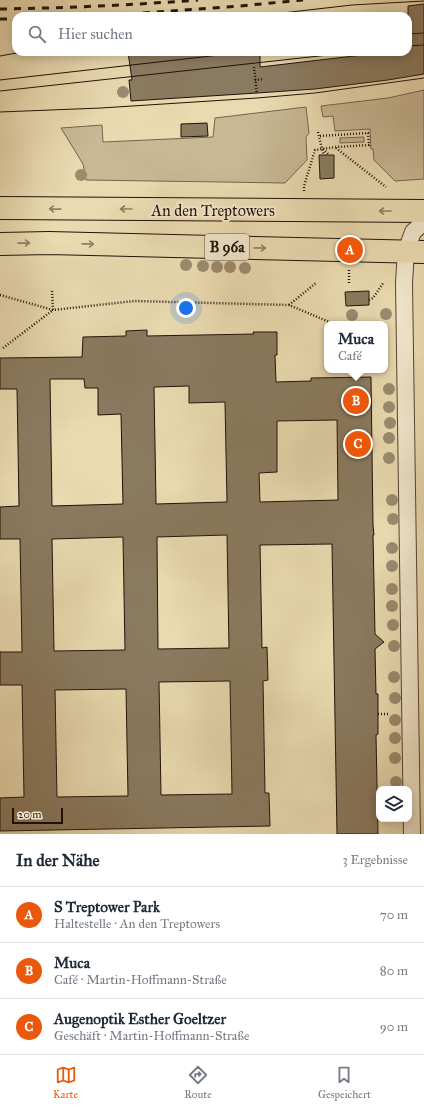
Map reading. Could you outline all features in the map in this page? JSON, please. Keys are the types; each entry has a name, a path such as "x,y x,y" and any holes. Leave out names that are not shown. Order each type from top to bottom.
{"main road":[{"name":"An den Treptowers","path":"1,208 424,211"},
{"name":"B 96a","path":"0,244 49,243 415,252"}],"street":[{"path":"412,834 404,295 415,252 413,232 424,222"}],"path":[{"path":"254,67 257,94"},
{"path":"255,80 263,79"},
{"path":"318,132 320,145 329,155"},
{"path":"304,191 304,186 315,150 369,145 368,133 319,136"},
{"path":"336,147 386,187"},
{"path":"323,149 324,155"},
{"path":"349,269 349,283"},
{"path":"369,300 373,298 384,282"},
{"path":"289,305 316,283"},
{"path":"52,290 54,310"},
{"path":"0,295 54,310 134,301 289,305 327,321"},
{"path":"369,296 373,298"},
{"path":"3,348 54,310"},
{"path":"378,714 389,714"}],"shaded area":[{"path":"424,90 424,179 395,181 374,160 373,149 371,149 370,129 335,131 333,116 323,117 321,106 388,98"},
{"path":"306,107 309,133 306,137 307,160 285,183 86,180 83,164 61,128 102,125 103,142 213,137 215,118"},
{"path":"364,137 364,142 340,143 340,138"}],"building":[{"path":"424,4 424,74 315,89 131,101 129,80 132,80 129,56 260,56 260,67 354,56 412,56 412,12 408,12 408,6"},
{"path":"207,123 208,136 181,137 181,124"},
{"path":"319,155 334,155 334,178 320,179"},
{"path":"369,291 369,305 346,306 345,292"},
{"path":"147,330 147,336 254,334 253,332 277,332 277,355 275,355 276,382 311,381 311,378 371,377 375,634 384,642 375,649 376,694 378,694 378,734 376,735 376,822 378,822 378,834 337,834 332,544 260,545 262,648 267,647 268,680 263,681 265,793 269,793 270,826 0,831 0,798 24,797 22,685 0,685 0,652 22,652 20,539 0,539 0,507 19,506 17,389 0,389 0,358 82,357 83,337 126,336 126,331","holes":["50,379 84,379 85,388 98,388 98,415 121,414 123,504 52,506","189,386 189,403 225,402 227,502 156,504 154,387","337,420 338,500 260,502 259,473 277,472 277,421","227,535 229,648 158,649 157,537","123,537 125,650 54,651 52,539","230,681 232,794 161,795 159,682","126,689 128,796 57,797 55,690"]}],"tram line":[{"path":"291,12 352,5 424,1"},
{"path":"412,34 424,33"},
{"path":"412,46 424,45"},
{"path":"0,56 12,54"},
{"path":"0,80 211,56"},
{"path":"0,91 319,56"},
{"path":"0,112 101,108 257,98 315,93 424,78"}],"railway":[{"path":"0,9 99,6 198,0"},
{"path":"157,12 303,0"},
{"path":"0,19 12,19"}],"place":[{"name":"S Treptower Park","path":"350,250"},
{"name":"Muca","path":"356,401"},
{"name":"Augenoptik Esther Goeltzer","path":"358,444"}]}
